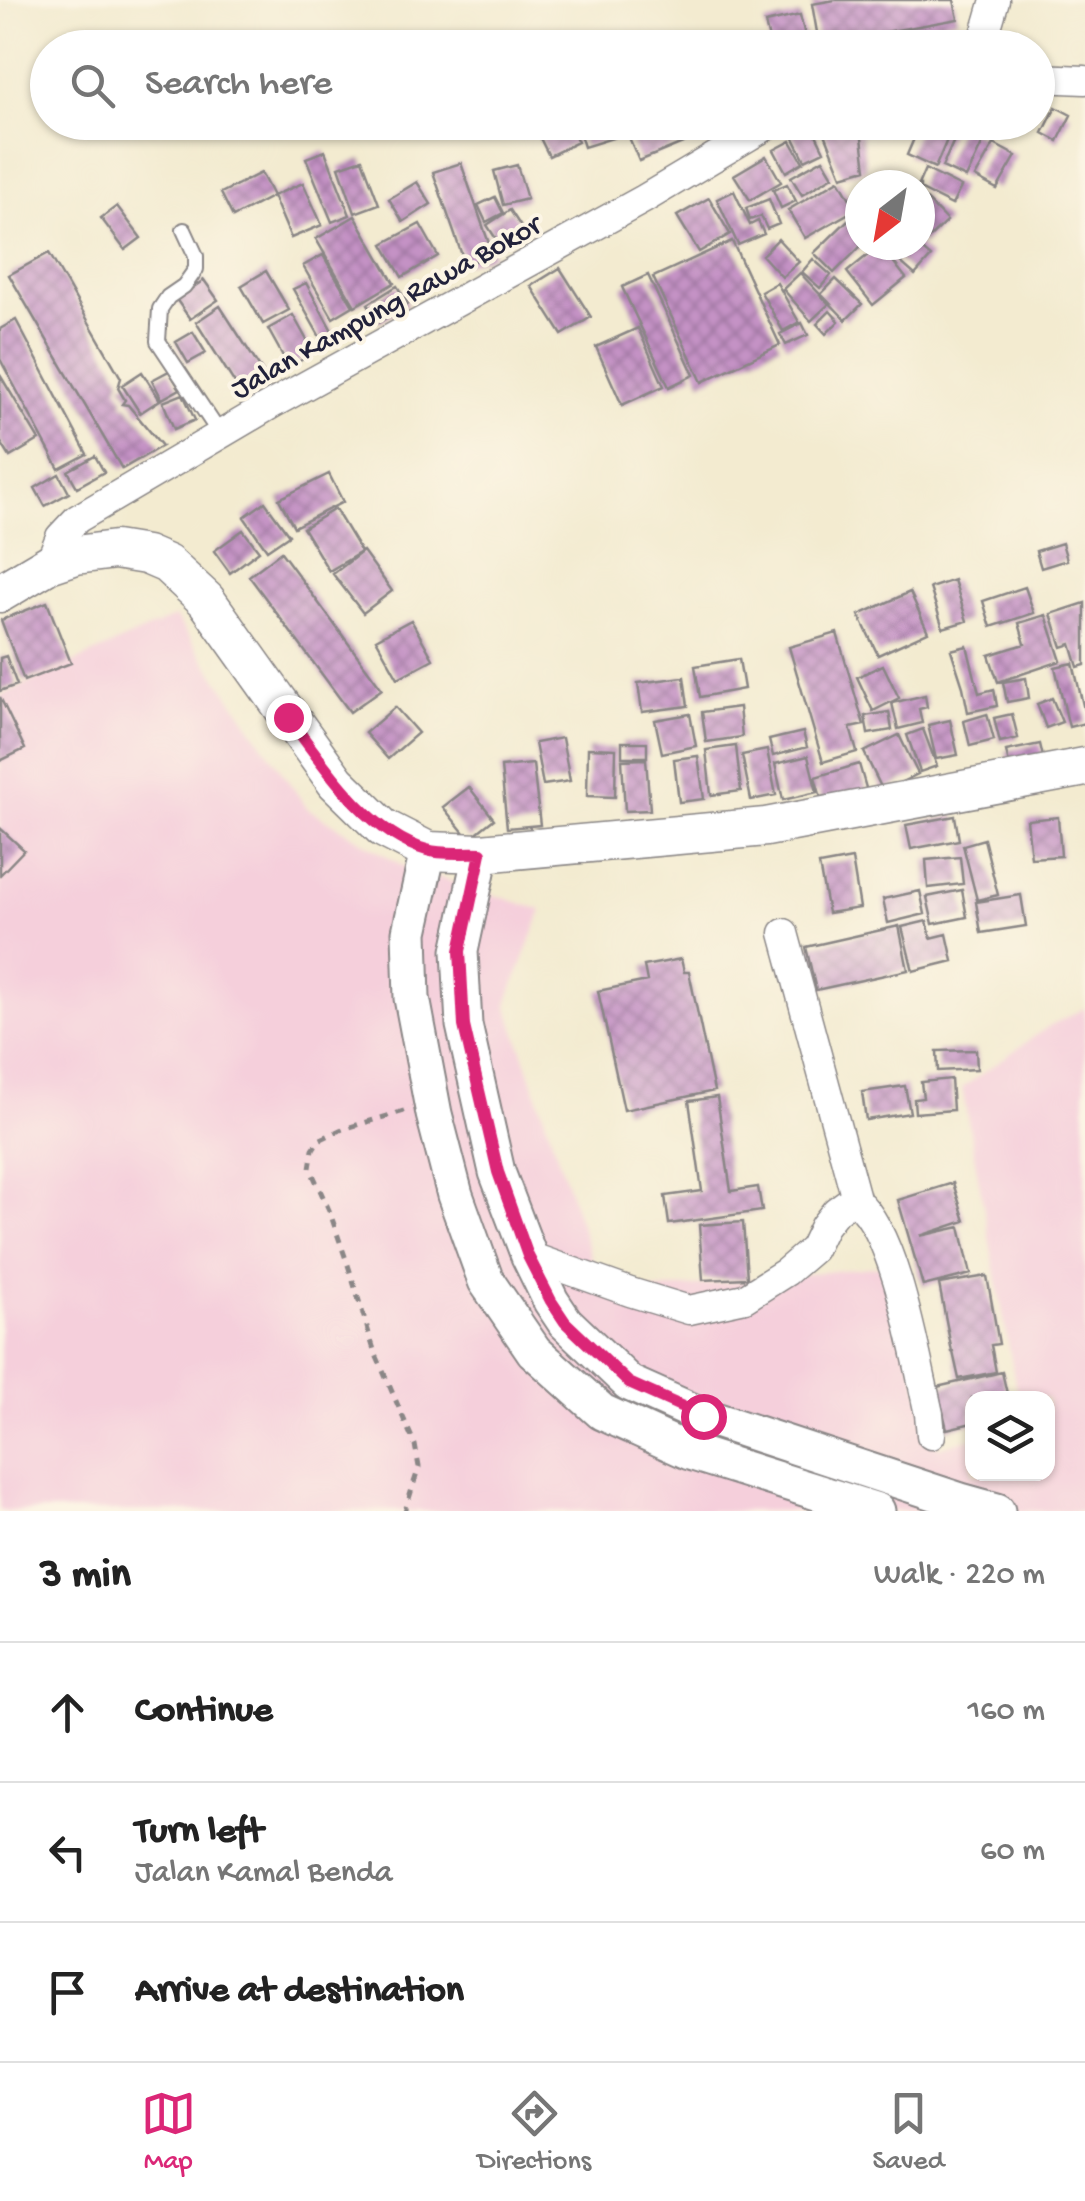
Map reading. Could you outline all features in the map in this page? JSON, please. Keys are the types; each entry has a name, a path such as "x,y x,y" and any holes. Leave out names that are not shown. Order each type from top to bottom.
{"main road":[{"path":"0,593 49,564 76,555 114,550 146,555 167,564 206,600 336,782 383,828 428,851 481,853 766,826 1085,768"}],"street":[{"path":"985,30 993,1"},
{"path":"1055,79 1085,80"},
{"name":"Jalan Kampung Rawa Bokor","path":"49,564 60,537 77,518 213,424 628,208 743,140"},
{"path":"428,851 410,932 412,998 434,1114 456,1196 486,1281 534,1351 602,1412 690,1452 877,1511"},
{"path":"481,853 460,951 464,1026 498,1172 528,1256 565,1322 629,1383 703,1416 997,1511"},
{"path":"784,933 857,1202 866,1210 892,1259 929,1414 930,1435"},
{"path":"528,1256 689,1310 745,1298 786,1272 813,1249 836,1211 847,1203 857,1202"}],"lane":[{"path":"184,230 196,256 196,269 160,309 158,341 213,424"}],"path":[{"path":"405,1511 419,1466 415,1445 374,1350 339,1239 310,1168 319,1140 340,1130 422,1106 434,1114"}],"shaded area":[{"path":"175,617 307,808 405,867 542,910 507,1004 604,1296 880,1266 938,1448 965,1440 965,1481 1055,1481 1055,1391 1017,1391 962,1088 1049,1026 1085,1008 1085,1511 0,1511 0,696"}],"building":[{"path":"835,0 954,0 958,19 897,30 817,30 812,4"},
{"path":"800,15 804,30 767,30 765,23"},
{"path":"1055,109 1071,115 1058,141 1055,139"},
{"path":"541,140 577,140 578,142 549,156"},
{"path":"582,140 606,140 584,147"},
{"path":"630,140 690,140 639,161"},
{"path":"795,140 819,140 824,151 805,160"},
{"path":"828,140 862,140 866,169 845,170 842,176"},
{"path":"913,140 947,140 935,168 907,155"},
{"path":"954,140 984,140 966,178 942,167"},
{"path":"791,141 803,162 786,172 774,150"},
{"path":"994,144 1016,156 997,189 975,177"},
{"path":"325,151 350,215 332,222 306,158"},
{"path":"766,156 781,182 750,200 734,175"},
{"path":"362,159 379,204 355,213 339,167"},
{"path":"823,159 833,176 802,195 791,177"},
{"path":"461,163 493,255 465,264 433,172"},
{"path":"517,165 527,199 503,205 494,171"},
{"path":"261,173 273,196 233,217 221,193"},
{"path":"935,174 961,187 952,205 935,196"},
{"path":"839,180 845,190 845,215 805,238 788,210"},
{"path":"417,182 431,204 403,222 389,199"},
{"path":"303,183 322,225 291,238 273,196"},
{"path":"787,184 796,201 781,208 773,190"},
{"path":"734,191 750,225 758,221 764,234 738,245 717,199"},
{"path":"495,197 503,213 486,222 478,205"},
{"path":"709,198 730,234 699,252 677,216"},
{"path":"769,199 779,224 767,229 761,216 750,220 746,208"},
{"path":"117,206 141,238 125,250 101,218"},
{"path":"935,209 947,221 935,232"},
{"path":"510,210 523,230 500,245 487,225"},
{"path":"355,216 394,283 355,306 316,239"},
{"path":"845,223 847,260 834,273 814,253"},
{"path":"420,224 438,256 402,277 383,244"},
{"path":"778,239 799,262 782,277 762,255"},
{"path":"732,241 780,345 702,382 653,277"},
{"path":"49,253 121,378 118,388 125,400 122,404 128,405 162,446 122,469 9,275"},
{"path":"323,255 353,306 333,318 303,266"},
{"path":"813,259 831,275 820,288 802,272"},
{"path":"862,260 892,260 906,278 873,305 847,272"},
{"path":"898,260 928,260 915,275"},
{"path":"560,268 591,317 562,335 531,286"},
{"path":"266,271 289,310 263,324 241,286"},
{"path":"800,273 829,304 811,321 783,289"},
{"path":"648,275 694,375 669,387 622,287"},
{"path":"836,279 862,304 846,320 821,294"},
{"path":"204,280 218,300 190,319 176,299"},
{"path":"306,283 336,338 324,344 293,289"},
{"path":"777,283 799,322 783,331 761,292"},
{"path":"397,286 408,304 379,322 368,304"},
{"path":"220,306 269,382 244,398 196,322"},
{"path":"830,311 839,321 826,334 817,324"},
{"path":"293,315 314,353 289,367 268,329"},
{"path":"16,320 87,454 59,469 0,359 0,329"},
{"path":"802,323 808,335 786,345 780,334"},
{"path":"638,328 664,386 622,405 596,347"},
{"path":"193,332 206,353 188,363 176,342"},
{"path":"169,371 180,389 162,399 152,380"},
{"path":"142,372 160,400 140,413 122,385"},
{"path":"0,375 39,440 10,457 0,441"},
{"path":"183,394 195,420 174,429 163,402"},
{"path":"95,456 104,472 77,487 68,471"},
{"path":"59,474 69,493 45,506 35,488"},
{"path":"329,474 343,502 294,527 279,499"},
{"path":"265,502 289,535 267,550 244,517"},
{"path":"335,509 361,552 329,571 303,528"},
{"path":"243,530 259,551 230,573 214,551"},
{"path":"1062,543 1067,560 1041,568 1036,551"},
{"path":"363,551 392,591 363,613 333,574"},
{"path":"281,552 382,689 350,712 249,576"},
{"path":"954,580 967,621 943,628 930,588"},
{"path":"1025,587 1034,613 991,627 983,601"},
{"path":"910,592 928,632 878,655 859,615"},
{"path":"47,602 71,663 24,681 1,620"},
{"path":"1085,603 1085,665 1078,667 1071,644 1062,647 1051,614"},
{"path":"1046,615 1061,661 998,682 989,655 1025,644 1019,623"},
{"path":"411,620 433,659 398,678 376,639"},
{"path":"837,633 864,725 850,728 857,752 823,762 789,647"},
{"path":"967,646 979,693 994,689 997,706 968,712 951,650"},
{"path":"6,656 17,685 0,691 0,658"},
{"path":"739,659 744,689 700,697 695,666"},
{"path":"1073,663 1085,723 1069,727 1055,667"},
{"path":"883,665 899,698 873,711 857,677"},
{"path":"684,677 688,706 642,712 638,683"},
{"path":"1026,678 1029,698 1007,702 1003,682"},
{"path":"925,695 927,707 919,709 922,723 898,729 892,703"},
{"path":"0,697 25,749 0,761"},
{"path":"1052,698 1062,722 1046,728 1037,704"},
{"path":"395,707 418,733 388,759 365,733"},
{"path":"739,707 742,737 706,742 702,712"},
{"path":"889,712 892,730 868,734 865,716"},
{"path":"690,714 696,746 662,753 655,720"},
{"path":"987,714 994,740 970,746 964,721"},
{"path":"1012,714 1018,738 1000,742 994,718"},
{"path":"950,720 958,755 936,759 928,725"},
{"path":"923,729 937,766 920,772 907,735"},
{"path":"803,732 807,747 773,756 769,740"},
{"path":"899,735 918,774 883,791 864,752"},
{"path":"562,738 570,781 543,785 535,743"},
{"path":"622,742 647,742 647,757 622,757"},
{"path":"1040,744 1043,757 1009,764 1006,751"},
{"path":"736,746 741,791 711,795 706,750"},
{"path":"588,748 616,749 615,797 587,796"},
{"path":"767,750 776,795 751,800 742,755"},
{"path":"698,756 704,799 679,802 674,759"},
{"path":"808,756 817,792 783,800 775,764"},
{"path":"646,759 650,810 625,811 622,760"},
{"path":"533,764 540,825 507,828 501,767"},
{"path":"859,764 868,795 824,808 815,777"},
{"path":"469,787 494,819 469,839 443,807"},
{"path":"955,816 959,840 911,849 906,825"},
{"path":"1058,817 1061,856 1031,858 1027,820"},
{"path":"0,828 24,850 0,875"},
{"path":"984,839 998,895 977,900 963,845"},
{"path":"960,857 963,884 928,888 926,860"},
{"path":"852,859 860,908 828,913 819,865"},
{"path":"962,890 967,917 933,924 927,897"},
{"path":"920,891 925,914 888,923 883,899"},
{"path":"1021,895 1026,926 981,933 976,902"},
{"path":"927,921 931,938 947,934 953,961 913,971 902,927"},
{"path":"899,926 908,970 816,990 806,947"},
{"path":"681,959 684,972 689,972 714,1091 624,1110 598,991 647,981 644,966"},
{"path":"976,1050 977,1069 938,1071 937,1051"},
{"path":"951,1079 953,1110 915,1113 914,1099 923,1098 921,1082"},
{"path":"905,1086 910,1113 866,1120 862,1092"},
{"path":"717,1097 731,1191 758,1187 762,1211 669,1224 665,1196 702,1191 689,1101"},
{"path":"953,1183 965,1221 920,1236 960,1227 971,1274 923,1286 898,1200"},
{"path":"743,1222 747,1278 703,1280 699,1225"},
{"path":"987,1276 999,1344 991,1345 996,1372 959,1379 939,1284"},
{"path":"1002,1372 1006,1391 965,1391 965,1425 947,1429 937,1387"}],"route":[{"path":"288,717 336,782 383,828 428,851 481,853 460,951 464,1026 498,1172 528,1256 565,1322 629,1383 703,1416"}]}
